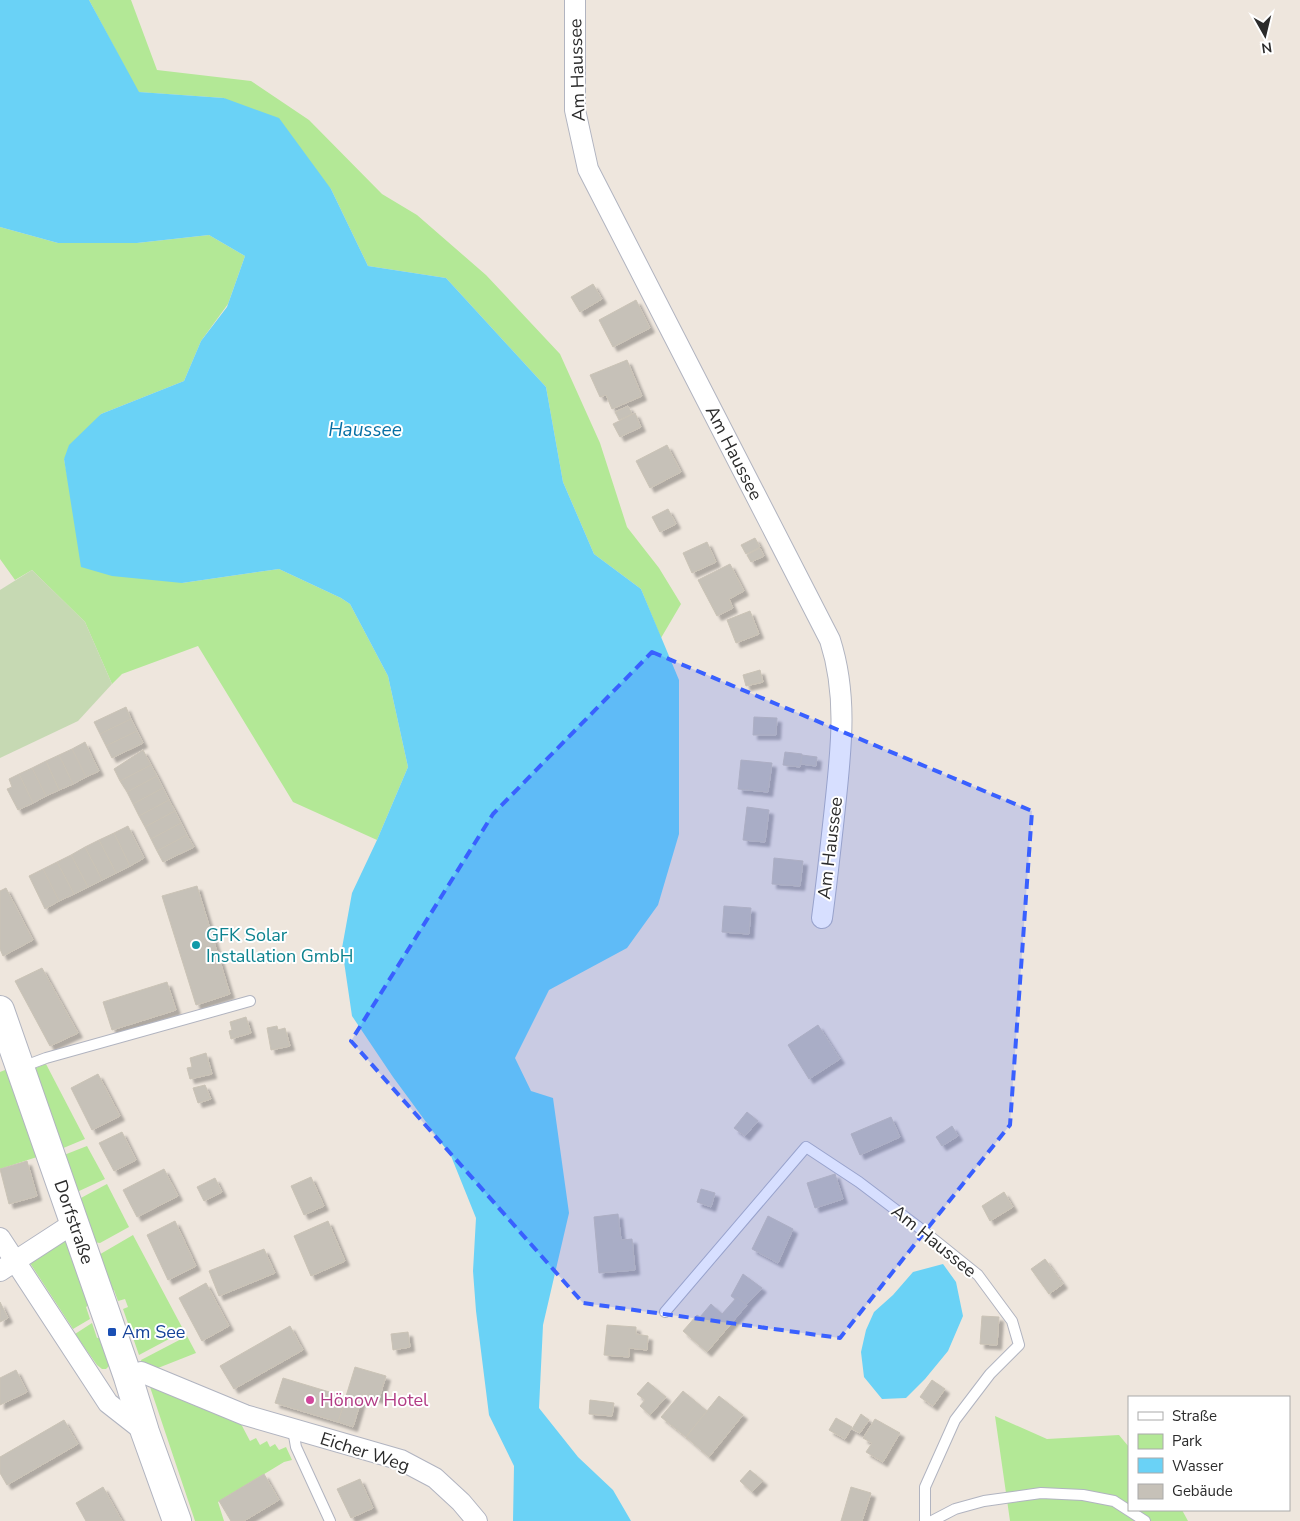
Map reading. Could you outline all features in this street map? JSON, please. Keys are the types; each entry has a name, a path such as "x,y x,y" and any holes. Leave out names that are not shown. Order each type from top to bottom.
{"main road":[{"name":"Dorfstraße","path":"0,1010 177,1521"}],"street":[{"name":"Am Haussee","path":"575,0 575,110 588,169 830,640 835,656 841,682 842,735 822,918"},
{"path":"8,1266 74,1223"},
{"path":"0,1238 8,1266 108,1403 145,1432"},
{"path":"128,1376 141,1372 245,1414 293,1430"},
{"name":"Eicher Weg","path":"293,1430 400,1460 435,1478 462,1502 477,1521"}],"lane":[{"path":"21,1067 46,1058 250,1001"},
{"name":"Am Haussee","path":"665,1312 806,1147 859,1182 978,1274 1012,1321 1020,1344 990,1374 955,1420 925,1486 925,1521"},
{"path":"293,1430 296,1448 330,1521"},
{"path":"932,1521 955,1509 984,1501 1040,1493 1083,1495 1114,1501 1128,1510"},
{"path":"1130,1511 1145,1521"}],"highlighted area":[{"path":"652,652 1032,811 1010,1125 840,1338 583,1303 351,1041 493,814"}],"green space":[{"path":"89,0 131,0 157,70 251,81 309,120 382,194 417,215 486,275 560,354 600,443 627,527 659,568 681,604 661,638 641,589 594,554 563,482 546,387 446,278 368,266 331,189 224,98 138,92"},
{"path":"0,227 58,243 137,243 209,235 245,256 228,304 201,341 184,381 101,414 64,459 69,485 182,583 279,569 350,604 388,676 408,767 377,840 293,802 198,646 122,674 112,684 85,622 32,570 15,580 0,559"},
{"path":"32,570 85,622 112,684 78,721 0,758 0,590"},
{"path":"46,1064 85,1139 61,1149 33,1069"},
{"path":"10,1068 40,1156 0,1169 0,1072"},
{"path":"87,1146 105,1179 77,1192 64,1155"},
{"path":"107,1184 129,1227 100,1243 93,1242 79,1199"},
{"path":"67,1235 90,1304 86,1307 90,1319 73,1329 28,1260"},
{"path":"133,1235 184,1331 139,1355 123,1309 128,1307 125,1299 118,1301 114,1290 110,1291 97,1256"},
{"path":"92,1323 97,1338 101,1337 110,1365 106,1369 102,1369 97,1365 75,1334"},
{"path":"187,1336 196,1353 158,1368 142,1364 141,1360"},
{"path":"148,1381 240,1422 250,1441 256,1438 260,1445 267,1441 270,1447 275,1444 279,1450 286,1447 292,1460 284,1462 218,1502 224,1521 195,1521"},
{"path":"995,1416 1047,1439 1119,1435 1128,1446 1128,1511 1183,1511 1188,1521 1010,1521"}],"water":[{"name":"Haussee","path":"0,0 89,0 139,92 224,98 279,118 331,189 368,266 446,278 546,387 563,482 594,554 641,589 679,680 679,834 658,905 627,948 549,990 515,1058 531,1091 553,1098 569,1213 543,1325 539,1408 578,1457 613,1490 631,1521 513,1521 514,1466 489,1415 476,1311 473,1271 476,1218 451,1156 393,1077 352,1016 342,948 352,893 408,767 388,676 350,604 279,569 182,583 112,576 81,567 64,459 69,445 101,414 184,381 201,341 227,307 245,256 209,235 137,243 58,243 0,227"},
{"path":"943,1264 956,1282 963,1316 948,1351 925,1379 906,1398 882,1399 864,1377 861,1352 866,1330 874,1312 893,1295 913,1272"}],"building":[{"path":"593,284 602,299 580,312 571,297"},
{"path":"636,300 650,328 613,347 599,320"},
{"path":"627,360 642,396 612,409 606,395 600,397 590,375"},
{"path":"628,406 632,414 619,420 615,412"},
{"path":"635,413 641,427 620,437 613,424"},
{"path":"667,445 681,472 650,488 636,461"},
{"path":"668,509 676,524 660,532 652,517"},
{"path":"755,538 760,547 746,554 741,545"},
{"path":"707,542 716,562 692,573 683,553"},
{"path":"760,548 764,556 751,562 747,555"},
{"path":"730,564 744,591 729,599 733,608 717,616 698,580"},
{"path":"750,611 759,634 736,643 727,620"},
{"path":"760,670 763,682 746,686 743,675"},
{"path":"126,707 131,719 100,734 94,722"},
{"path":"754,717 777,718 776,735 753,735"},
{"path":"131,719 137,731 106,746 100,734"},
{"path":"137,731 143,743 112,758 106,746"},
{"path":"85,742 99,771 86,777 72,749"},
{"path":"72,749 86,777 73,784 59,755"},
{"path":"143,750 151,765 120,781 114,769"},
{"path":"785,752 802,754 800,767 783,765"},
{"path":"59,755 73,784 59,790 46,761"},
{"path":"802,755 817,757 816,766 801,764"},
{"path":"741,760 772,763 768,792 738,789"},
{"path":"46,761 59,790 46,796 32,768"},
{"path":"151,765 157,776 127,792 120,781"},
{"path":"32,768 46,796 33,803 19,774"},
{"path":"19,774 33,803 18,810 7,789 12,787 9,779"},
{"path":"157,776 163,788 133,804 127,792"},
{"path":"163,788 169,800 139,816 133,804"},
{"path":"169,800 175,811 145,827 139,816"},
{"path":"747,807 769,810 765,842 743,840"},
{"path":"175,811 181,823 151,839 145,827"},
{"path":"181,823 187,835 157,851 151,839"},
{"path":"128,826 144,858 130,866 114,833"},
{"path":"114,833 130,866 116,873 99,840"},
{"path":"187,835 194,847 163,862 157,851"},
{"path":"99,840 116,873 102,880 85,847"},
{"path":"85,847 102,880 88,887 71,855"},
{"path":"71,855 88,887 74,894 57,862"},
{"path":"774,858 803,861 800,886 772,884"},
{"path":"57,862 74,894 59,901 43,869"},
{"path":"43,869 59,901 45,909 29,876"},
{"name":"GFK Solar Installation GmbH","path":"197,886 230,994 196,1005 162,896"},
{"path":"6,888 33,940 3,956 0,949 0,891"},
{"path":"724,906 751,908 749,934 722,932"},
{"path":"42,968 78,1033 50,1046 15,981"},
{"path":"167,982 176,1010 112,1030 103,1002"},
{"path":"246,1017 251,1033 231,1039 229,1031 232,1030 230,1022"},
{"path":"818,1025 840,1059 809,1079 788,1045"},
{"path":"277,1026 278,1030 285,1028 290,1046 271,1050 267,1028"},
{"path":"206,1053 212,1074 190,1079 187,1068 192,1067 190,1058"},
{"path":"98,1074 120,1116 92,1130 71,1088"},
{"path":"205,1085 211,1099 198,1103 193,1088"},
{"path":"747,1112 758,1121 745,1136 734,1128"},
{"path":"891,1117 900,1137 860,1155 851,1134"},
{"path":"952,1126 958,1136 942,1146 936,1137"},
{"path":"122,1132 136,1160 114,1171 99,1143"},
{"path":"27,1161 37,1196 9,1204 0,1169"},
{"path":"164,1169 178,1196 137,1217 123,1190"},
{"path":"835,1174 843,1199 815,1208 807,1183"},
{"path":"311,1177 324,1206 304,1215 291,1186"},
{"path":"215,1178 222,1192 204,1201 197,1187"},
{"path":"701,1189 715,1193 711,1207 697,1202"},
{"path":"1004,1192 1013,1207 990,1221 982,1206"},
{"path":"618,1214 621,1240 632,1239 635,1270 599,1273 594,1217"},
{"path":"768,1216 793,1229 778,1263 752,1249"},
{"path":"175,1221 196,1266 168,1280 147,1235"},
{"path":"328,1221 345,1261 311,1276 294,1236"},
{"path":"264,1249 275,1273 219,1296 209,1271"},
{"path":"1045,1259 1063,1284 1049,1294 1031,1269"},
{"path":"743,1274 762,1288 746,1305 737,1297 735,1299 731,1296"},
{"path":"206,1283 229,1326 202,1341 179,1298"},
{"path":"737,1297 747,1305 707,1352 683,1331 697,1315 700,1317 711,1304 722,1314"},
{"path":"0,1302 8,1318 0,1322"},
{"path":"982,1316 999,1317 997,1345 980,1344"},
{"path":"607,1325 636,1327 636,1334 648,1336 647,1350 629,1348 629,1357 604,1355"},
{"path":"290,1326 303,1350 234,1389 220,1366"},
{"path":"408,1332 410,1347 393,1350 391,1334"},
{"path":"355,1367 386,1376 379,1399 363,1394 353,1427 338,1422"},
{"path":"16,1370 27,1392 0,1405 0,1378"},
{"name":"Hönow Hotel","path":"283,1378 346,1397 338,1422 275,1403"},
{"path":"932,1380 945,1389 933,1406 920,1397"},
{"path":"648,1382 666,1397 650,1415 640,1406 645,1400 637,1394"},
{"path":"683,1391 707,1411 686,1437 661,1417"},
{"path":"719,1396 743,1415 709,1457 686,1437"},
{"path":"590,1400 614,1403 612,1416 589,1414"},
{"path":"861,1414 869,1420 860,1433 852,1429"},
{"path":"836,1418 852,1427 845,1439 829,1430"},
{"path":"875,1419 900,1433 883,1462 866,1452 872,1443 863,1438"},
{"path":"64,1420 78,1444 7,1485 0,1473 0,1457"},
{"path":"750,1470 763,1481 752,1492 740,1481"},
{"path":"264,1474 279,1500 244,1521 231,1521 219,1501"},
{"path":"360,1479 373,1508 351,1518 337,1489"},
{"path":"103,1487 122,1521 86,1521 76,1503"},
{"path":"851,1487 871,1493 862,1521 841,1521"}],"place":[{"name":"GFK Solar Installation GmbH","path":"196,945"},
{"name":"Am See","path":"112,1332"},
{"name":"Hönow Hotel","path":"310,1400"}]}
